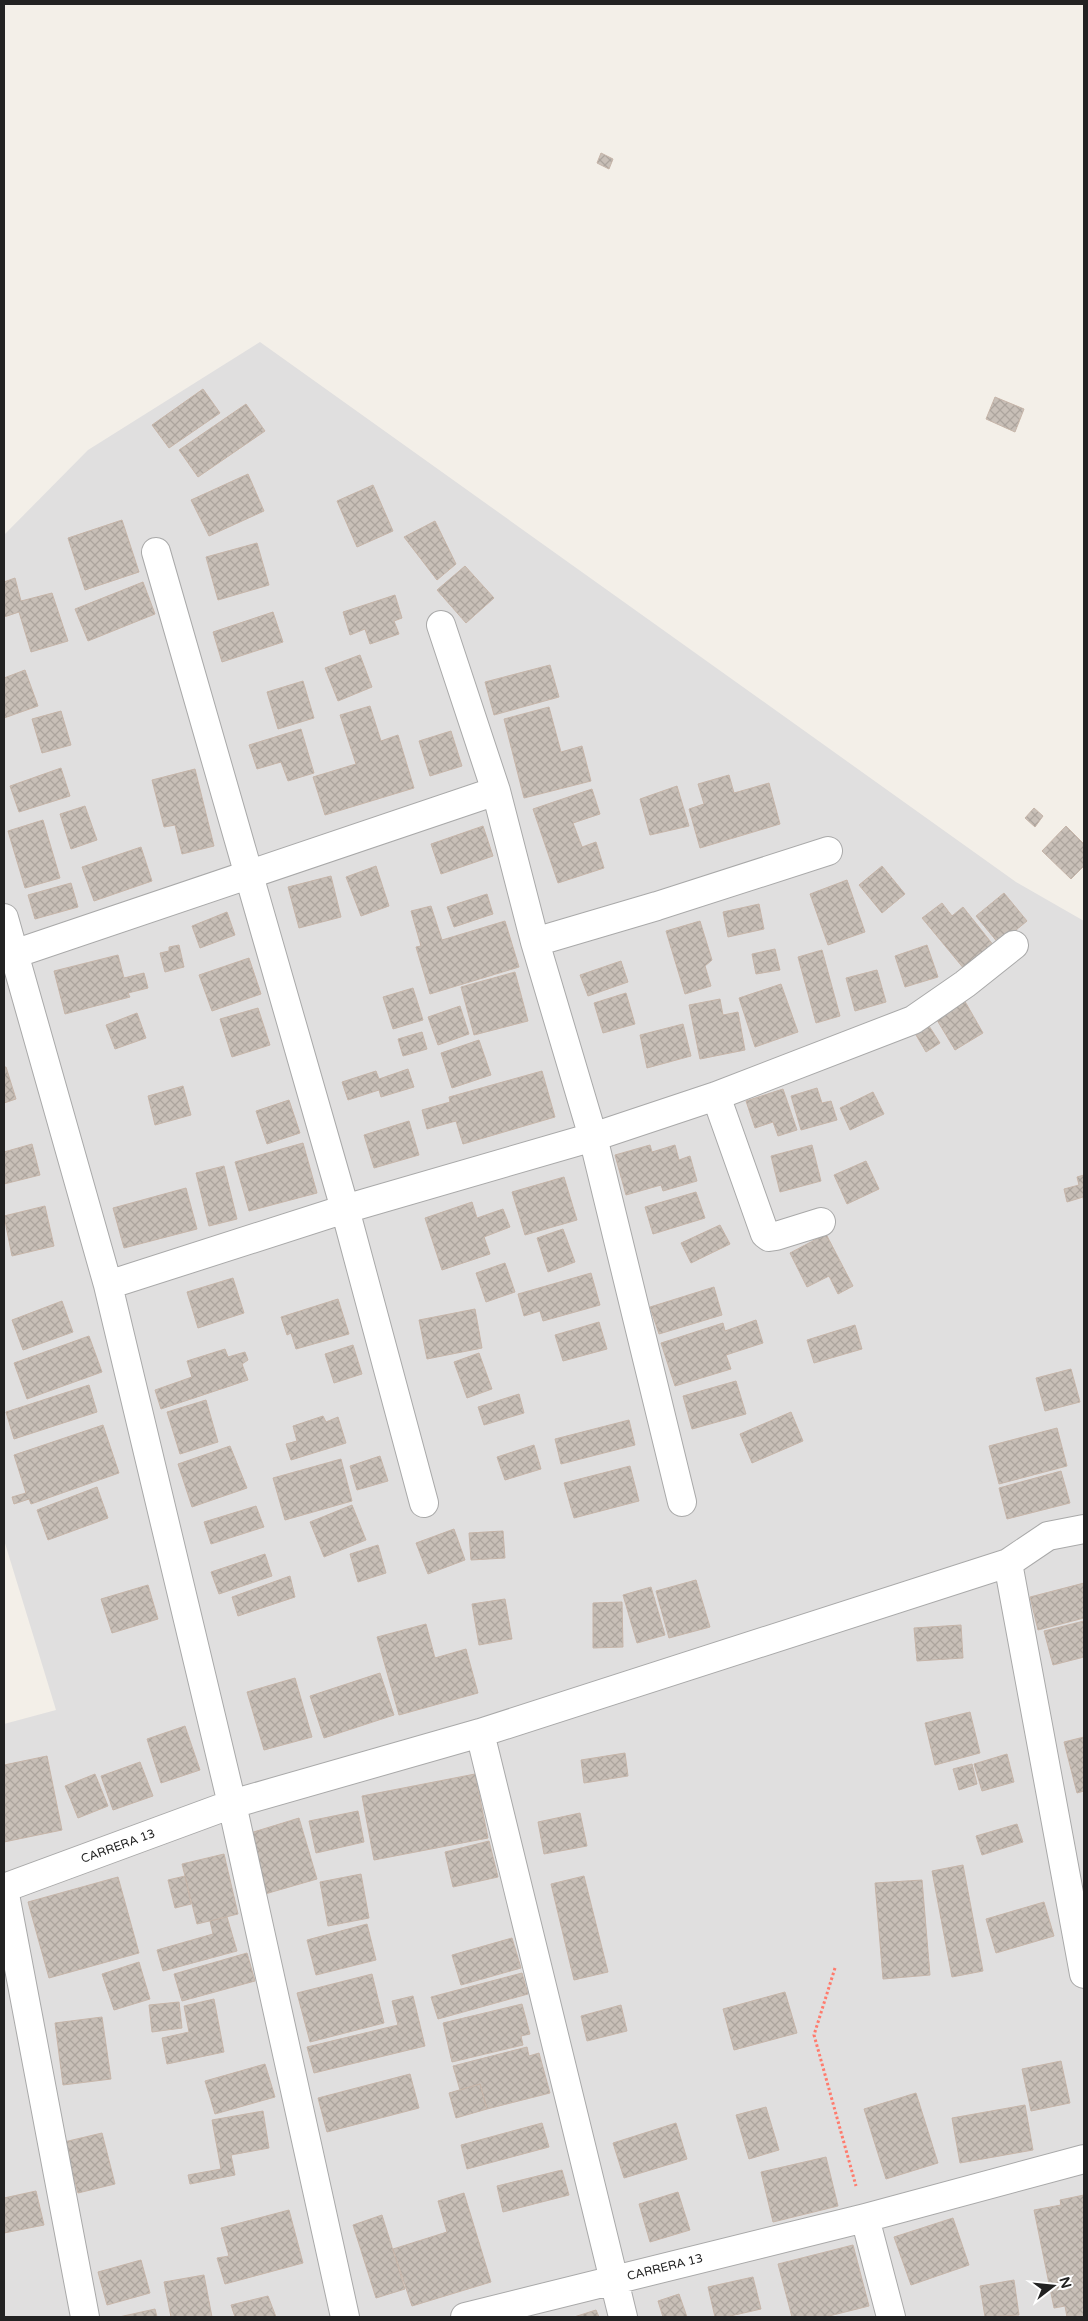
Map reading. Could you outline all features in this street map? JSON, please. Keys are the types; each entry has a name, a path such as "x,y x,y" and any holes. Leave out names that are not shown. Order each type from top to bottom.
{"street":[{"path":"156,552 346,1209 424,1503"},
{"path":"440,625 496,790 535,942 593,1137 682,1502"},
{"path":"14,954 496,790"},
{"path":"535,942 656,906 828,851"},
{"path":"4,918 108,1285 232,1804 345,2317"},
{"path":"108,1285 346,1209 593,1137 716,1096 913,1020 965,984 1014,945"},
{"path":"716,1096 765,1234 769,1237 821,1222"},
{"name":"CARRERA 13","path":"4,1888 232,1804 480,1733 1008,1563 1048,1536 1084,1529"},
{"path":"1008,1563 1084,1974"},
{"path":"480,1733 623,2317"},
{"path":"4,1888 85,2317"},
{"name":"CARRERA 13","path":"465,2317 865,2218 1084,2159"},
{"path":"865,2218 890,2317"}],"path":[{"path":"835,1968 814,2035 865,2218"}],"shaded area":[{"path":"260,342 1016,882 1084,921 1084,2317 4,2317 4,1724 56,1710 4,1540 4,535 88,450"}],"building":[{"path":"601,153 613,159 609,169 597,163"},
{"path":"203,389 220,413 169,448 152,425"},
{"path":"995,397 1024,409 1015,432 986,419"},
{"path":"246,404 265,431 198,477 179,450"},
{"path":"248,474 264,511 209,536 191,500"},
{"path":"373,485 393,531 357,547 337,501"},
{"path":"122,520 139,572 85,590 68,538"},
{"path":"435,521 456,564 437,580 404,537"},
{"path":"257,543 269,585 218,600 206,557"},
{"path":"465,566 494,598 466,623 437,590"},
{"path":"15,578 21,601 52,593 68,641 31,652 19,612 4,617 4,582"},
{"path":"143,582 155,614 88,641 75,609"},
{"path":"395,595 402,618 394,621 399,634 370,644 365,629 350,635 343,612"},
{"path":"273,612 283,642 222,662 213,632"},
{"path":"360,655 372,687 338,701 325,668"},
{"path":"550,665 559,697 494,715 485,682"},
{"path":"25,670 38,706 4,718 4,678"},
{"path":"303,681 314,718 278,729 267,692"},
{"path":"370,706 381,741 398,735 414,788 325,815 313,777 356,764 340,715"},
{"path":"549,707 561,752 582,746 591,781 524,798 504,719"},
{"path":"61,711 71,745 42,753 32,719"},
{"path":"301,729 314,773 288,781 281,762 257,769 249,745"},
{"path":"451,731 462,766 430,776 419,741"},
{"path":"61,768 70,796 19,812 10,786"},
{"path":"195,769 214,846 182,854 175,825 164,827 152,780"},
{"path":"729,775 734,793 769,783 780,824 700,848 689,809 704,804 698,784"},
{"path":"677,786 689,826 650,835 640,799"},
{"path":"592,789 600,814 573,823 582,847 596,842 604,868 558,883 533,809"},
{"path":"85,806 97,840 71,849 60,814"},
{"path":"1034,808 1043,816 1035,827 1025,818"},
{"path":"43,820 60,878 25,888 8,831"},
{"path":"483,826 493,856 441,874 431,844"},
{"path":"1066,826 1084,844 1084,866 1071,879 1042,851"},
{"path":"141,847 152,881 94,901 82,867"},
{"path":"376,866 389,906 361,916 346,877"},
{"path":"882,866 905,894 882,913 859,885"},
{"path":"331,876 341,917 299,928 288,887"},
{"path":"847,880 865,932 828,945 810,894"},
{"path":"71,883 78,907 35,919 28,895"},
{"path":"1004,893 1027,921 999,944 976,916"},
{"path":"487,894 493,914 454,927 447,907"},
{"path":"942,903 952,916 963,907 994,946 965,970 922,918"},
{"path":"759,904 764,929 728,937 723,912"},
{"path":"431,906 442,940 505,921 519,967 430,994 416,947 421,946 411,911"},
{"path":"227,912 235,935 200,948 192,926"},
{"path":"700,921 712,960 705,966 711,986 685,994 666,931"},
{"path":"179,945 184,967 165,972 160,953 169,951 169,947"},
{"path":"927,945 938,977 905,987 895,956"},
{"path":"775,949 780,970 756,974 752,954"},
{"path":"822,950 840,1016 816,1023 798,957"},
{"path":"118,955 124,978 144,973 148,988 128,993 130,997 65,1014 54,971"},
{"path":"249,958 261,994 212,1011 199,975"},
{"path":"621,961 628,982 588,996 580,975"},
{"path":"877,970 886,1002 855,1011 846,978"},
{"path":"515,972 528,1021 474,1035 461,987"},
{"path":"781,984 798,1032 755,1047 739,998"},
{"path":"413,988 423,1020 393,1029 383,997"},
{"path":"626,993 635,1024 603,1033 594,1003"},
{"path":"963,998 983,1033 955,1050 934,1015"},
{"path":"720,999 723,1015 738,1012 745,1050 700,1059 689,1005"},
{"path":"460,1006 469,1034 438,1045 428,1017"},
{"path":"258,1008 270,1045 232,1057 220,1019"},
{"path":"137,1013 146,1038 115,1049 106,1025"},
{"path":"683,1024 691,1056 647,1068 640,1035"},
{"path":"929,1026 940,1043 926,1052 916,1035"},
{"path":"422,1032 427,1049 403,1056 398,1039"},
{"path":"479,1040 491,1075 452,1088 441,1053"},
{"path":"4,1067 6,1067 16,1099 4,1103"},
{"path":"408,1069 414,1087 381,1097 379,1090 348,1100 342,1082 376,1071 379,1079"},
{"path":"542,1071 555,1117 463,1144 456,1121 427,1129 422,1110 450,1102 449,1097"},
{"path":"183,1086 191,1115 155,1125 148,1096"},
{"path":"817,1088 822,1103 831,1101 837,1120 801,1130 791,1096"},
{"path":"783,1089 797,1130 778,1136 773,1122 755,1128 746,1101"},
{"path":"873,1092 884,1114 850,1130 840,1108"},
{"path":"289,1100 300,1133 267,1144 256,1111"},
{"path":"409,1121 419,1155 374,1168 364,1135"},
{"path":"303,1143 317,1193 249,1211 235,1162"},
{"path":"32,1144 40,1175 4,1184 4,1152"},
{"path":"650,1145 652,1152 675,1145 679,1160 690,1156 697,1181 663,1191 661,1185 626,1195 615,1155"},
{"path":"812,1145 821,1181 780,1192 771,1156"},
{"path":"866,1161 879,1189 847,1204 834,1175"},
{"path":"224,1166 237,1219 209,1226 196,1173"},
{"path":"1084,1175 1084,1203 1083,1197 1067,1202 1064,1189 1079,1185 1077,1177"},
{"path":"564,1177 577,1220 525,1235 512,1192"},
{"path":"186,1188 197,1229 124,1248 113,1208"},
{"path":"696,1192 705,1218 653,1234 645,1207"},
{"path":"472,1202 477,1218 503,1209 510,1227 484,1237 490,1254 442,1270 425,1218"},
{"path":"45,1206 54,1246 12,1256 4,1216"},
{"path":"720,1225 730,1244 691,1263 681,1243"},
{"path":"563,1229 575,1262 548,1272 537,1238"},
{"path":"826,1234 853,1286 838,1294 829,1276 807,1287 790,1253"},
{"path":"505,1263 515,1292 486,1302 476,1273"},
{"path":"591,1273 600,1305 543,1321 540,1311 524,1316 518,1294"},
{"path":"233,1278 244,1313 198,1328 187,1292"},
{"path":"714,1287 722,1315 659,1334 650,1307"},
{"path":"338,1299 349,1334 296,1349 291,1333 287,1335 281,1317"},
{"path":"62,1301 73,1332 23,1350 12,1320"},
{"path":"475,1309 482,1348 427,1359 419,1320"},
{"path":"756,1320 763,1343 726,1355 731,1369 675,1386 661,1343 723,1323 725,1331"},
{"path":"599,1322 607,1349 563,1361 555,1335"},
{"path":"855,1325 862,1349 814,1363 807,1340"},
{"path":"89,1336 102,1372 27,1399 14,1363"},
{"path":"353,1345 362,1374 334,1383 325,1354"},
{"path":"225,1349 228,1357 245,1352 248,1360 242,1364 248,1380 161,1409 155,1390 192,1377 187,1361"},
{"path":"479,1353 492,1389 467,1398 454,1362"},
{"path":"1071,1369 1080,1402 1045,1411 1036,1378"},
{"path":"736,1381 746,1414 692,1429 683,1396"},
{"path":"89,1385 97,1412 14,1439 6,1412"},
{"path":"519,1394 524,1413 484,1425 478,1407"},
{"path":"206,1400 218,1442 180,1454 167,1412"},
{"path":"791,1412 803,1441 752,1463 740,1434"},
{"path":"323,1416 326,1422 338,1417 346,1443 291,1460 286,1444 297,1441 293,1426"},
{"path":"629,1420 635,1445 561,1464 555,1439"},
{"path":"103,1425 119,1473 31,1504 29,1499 14,1504 12,1497 26,1493 14,1455"},
{"path":"1057,1428 1067,1466 999,1484 989,1446"},
{"path":"534,1445 541,1469 505,1480 497,1457"},
{"path":"230,1446 247,1488 192,1507 178,1464"},
{"path":"380,1456 388,1481 357,1490 350,1466"},
{"path":"341,1459 352,1501 285,1520 273,1478"},
{"path":"630,1466 639,1501 574,1518 564,1483"},
{"path":"1061,1471 1070,1503 1007,1519 999,1488"},
{"path":"97,1487 108,1518 48,1540 37,1510"},
{"path":"352,1505 366,1540 324,1557 310,1522"},
{"path":"256,1506 264,1527 211,1544 204,1522"},
{"path":"454,1529 465,1560 428,1574 416,1543"},
{"path":"503,1531 505,1558 471,1560 469,1533"},
{"path":"378,1545 386,1573 358,1582 350,1554"},
{"path":"265,1554 272,1576 219,1594 211,1572"},
{"path":"290,1576 295,1597 238,1616 232,1597"},
{"path":"696,1580 710,1627 669,1638 656,1591"},
{"path":"1084,1583 1084,1618 1038,1630 1030,1597"},
{"path":"148,1585 158,1619 112,1633 101,1599"},
{"path":"651,1587 665,1635 637,1643 623,1595"},
{"path":"505,1599 512,1639 479,1645 472,1604"},
{"path":"622,1602 623,1647 593,1648 593,1603"},
{"path":"1084,1621 1084,1657 1053,1665 1044,1631"},
{"path":"426,1624 435,1658 466,1649 478,1693 399,1715 377,1637"},
{"path":"961,1625 963,1658 917,1661 914,1628"},
{"path":"380,1673 394,1715 324,1738 310,1696"},
{"path":"295,1678 312,1737 264,1750 247,1692"},
{"path":"970,1712 980,1753 935,1765 925,1723"},
{"path":"185,1726 200,1770 161,1783 147,1739"},
{"path":"1084,1737 1084,1791 1077,1793 1064,1742"},
{"path":"625,1753 628,1776 584,1783 581,1760"},
{"path":"1007,1754 1014,1782 982,1791 974,1764"},
{"path":"47,1756 62,1830 4,1842 4,1765"},
{"path":"140,1762 153,1796 113,1810 101,1776"},
{"path":"972,1764 977,1784 959,1790 953,1769"},
{"path":"95,1774 108,1806 78,1818 65,1786"},
{"path":"475,1774 488,1838 374,1860 362,1796"},
{"path":"358,1811 364,1842 316,1853 309,1821"},
{"path":"580,1813 587,1846 544,1854 538,1822"},
{"path":"299,1818 317,1879 265,1894 247,1834"},
{"path":"1017,1824 1023,1842 982,1855 976,1836"},
{"path":"489,1841 498,1877 453,1887 445,1852"},
{"path":"224,1854 238,1914 197,1924 182,1864"},
{"path":"963,1865 983,1971 952,1977 932,1871"},
{"path":"361,1874 369,1918 328,1926 320,1882"},
{"path":"185,1876 191,1904 175,1908 168,1880"},
{"path":"584,1876 608,1972 574,1980 551,1884"},
{"path":"118,1877 139,1953 49,1978 28,1902"},
{"path":"922,1880 930,1975 883,1979 875,1883"},
{"path":"1044,1902 1054,1936 996,1953 986,1919"},
{"path":"227,1917 237,1951 163,1971 157,1950 213,1934 210,1921"},
{"path":"367,1924 376,1960 316,1975 307,1940"},
{"path":"512,1938 521,1968 461,1985 452,1955"},
{"path":"247,1953 255,1981 182,2001 174,1974"},
{"path":"139,1962 150,1999 114,2010 102,1974"},
{"path":"522,1973 528,1994 438,2019 431,1997"},
{"path":"372,1974 384,2023 310,2042 297,1993"},
{"path":"785,1992 797,2033 734,2050 723,2009"},
{"path":"413,1996 425,2046 314,2073 307,2047 398,2025 392,2001"},
{"path":"214,1999 224,2052 167,2064 162,2038 189,2032 184,2006"},
{"path":"179,2002 182,2028 152,2032 149,2005"},
{"path":"522,2004 530,2034 521,2036 523,2045 452,2062 443,2023"},
{"path":"621,2005 627,2031 587,2041 581,2016"},
{"path":"102,2017 111,2079 63,2085 55,2023"},
{"path":"527,2047 529,2056 539,2053 550,2093 487,2109 480,2084 460,2090 453,2066"},
{"path":"1061,2061 1070,2103 1031,2111 1022,2069"},
{"path":"265,2064 275,2097 215,2114 205,2081"},
{"path":"410,2074 419,2108 327,2132 318,2098"},
{"path":"480,2084 487,2109 456,2118 449,2093"},
{"path":"916,2093 938,2163 886,2179 864,2109"},
{"path":"1025,2105 1033,2150 960,2163 952,2118"},
{"path":"766,2107 779,2150 749,2159 736,2115"},
{"path":"263,2111 269,2148 231,2155 235,2175 190,2184 188,2175 221,2169 212,2120"},
{"path":"542,2123 549,2147 467,2169 461,2145"},
{"path":"676,2123 687,2159 624,2178 613,2143"},
{"path":"102,2133 115,2184 78,2193 64,2142"},
{"path":"826,2157 838,2206 773,2222 761,2172"},
{"path":"562,2170 569,2195 503,2212 497,2186"},
{"path":"36,2191 44,2225 4,2233 4,2198"},
{"path":"678,2192 690,2230 650,2242 639,2204"},
{"path":"464,2193 491,2282 412,2306 393,2249 447,2232 438,2201"},
{"path":"1084,2195 1084,2317 1067,2317 1065,2306 1054,2308 1034,2210 1061,2205 1060,2200"},
{"path":"289,2210 303,2263 225,2284 217,2258 229,2256 221,2228"},
{"path":"382,2215 405,2289 376,2298 353,2225"},
{"path":"953,2218 969,2265 911,2285 894,2237"},
{"path":"853,2245 869,2306 825,2317 792,2317 778,2264"},
{"path":"141,2260 150,2293 107,2305 98,2272"},
{"path":"204,2275 212,2317 171,2317 164,2282"},
{"path":"753,2277 761,2309 726,2317 715,2317 708,2287"},
{"path":"1014,2280 1019,2315 985,2317 980,2286"},
{"path":"679,2294 687,2317 663,2317 658,2301"},
{"path":"268,2296 276,2317 235,2317 231,2305"},
{"path":"155,2309 157,2317 119,2317"},
{"path":"596,2310 599,2317 574,2317"}]}
